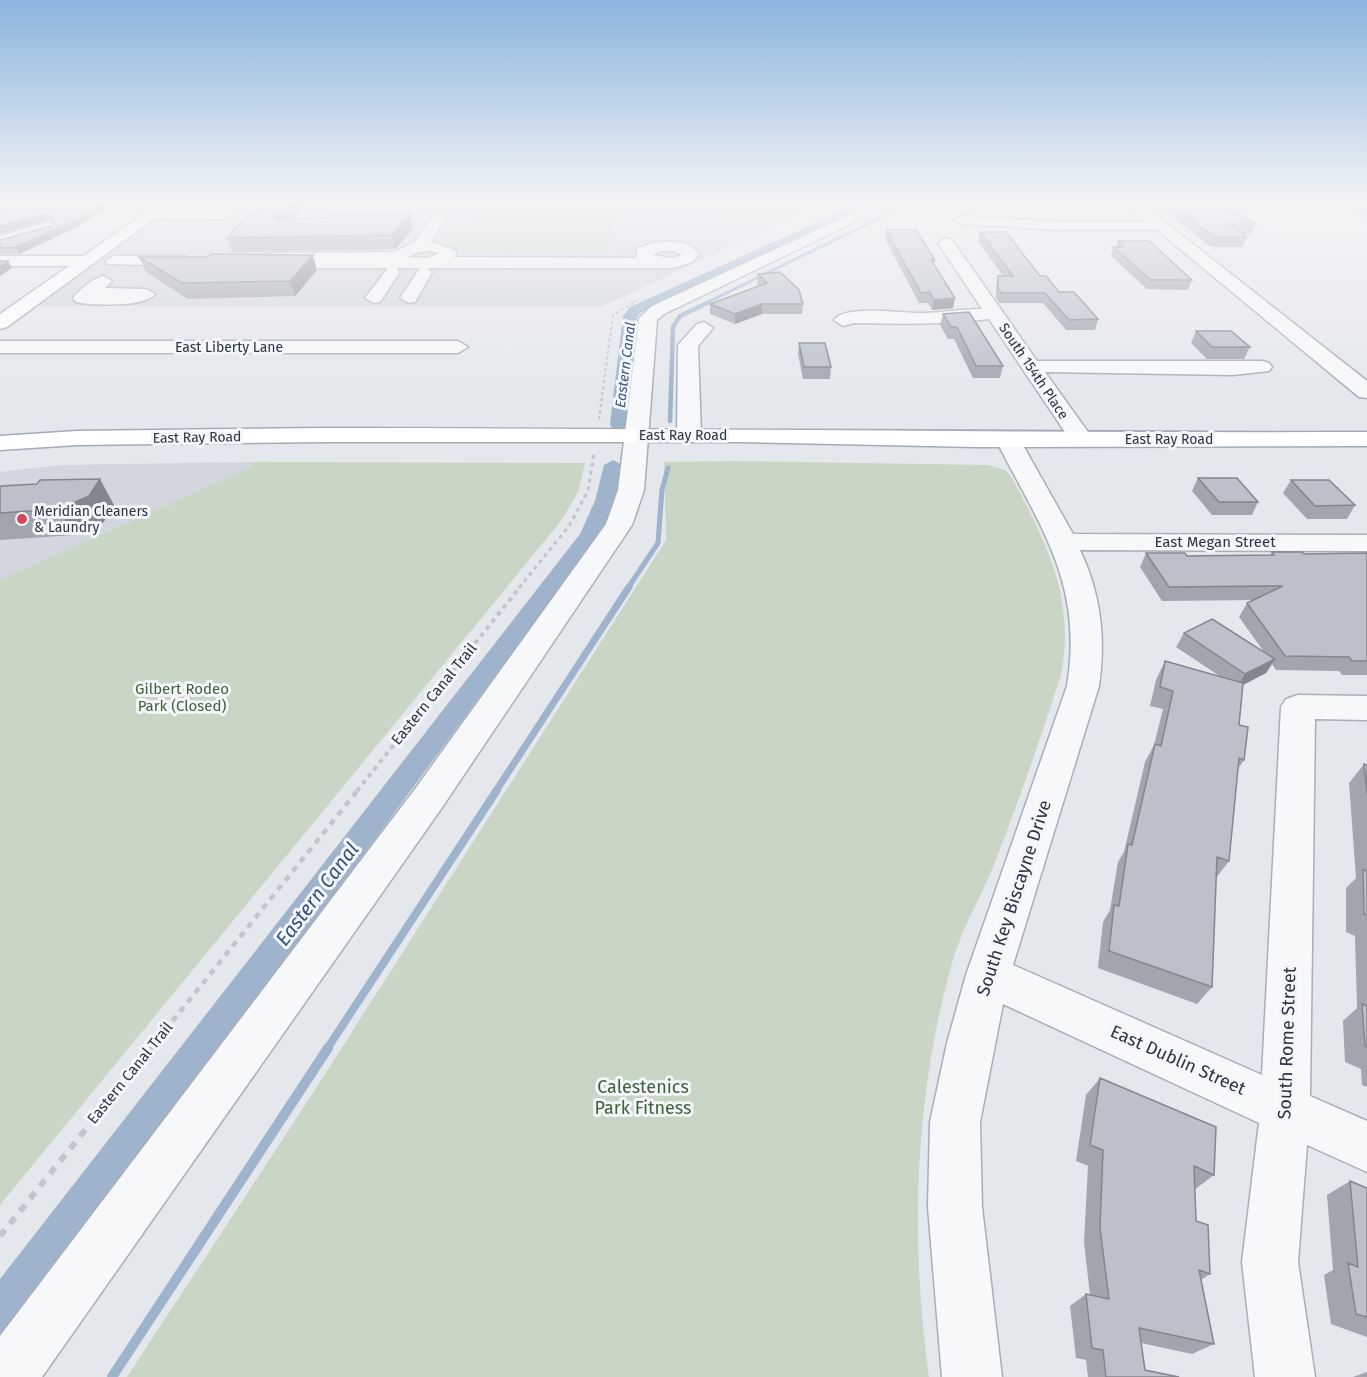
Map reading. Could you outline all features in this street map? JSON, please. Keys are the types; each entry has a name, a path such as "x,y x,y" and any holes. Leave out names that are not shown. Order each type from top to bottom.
{"main road":[{"path":"2,304 51,268"},
{"path":"0,323 79,268"},
{"name":"East Ray Road","path":"0,443 77,438 326,435 595,444"},
{"path":"195,455 226,444 290,444 326,435"},
{"name":"East Ray Road","path":"636,444 689,435 1013,449 1367,458"},
{"name":"East Ray Road","path":"0,459 595,444 1013,449 1081,439 1367,439"},
{"path":"1317,458 1335,449 1367,449"}],"street":[{"path":"374,298 412,268"},
{"path":"409,298 417,268"},
{"path":"6,1377 428,799 619,525 631,490 646,322 652,314 749,268"},
{"name":"South 154th Place","path":"963,268 1081,439"},
{"path":"1213,268 1367,392"},
{"path":"88,293 103,280"},
{"path":"843,320 853,317 927,319 948,315 995,314"},
{"path":"689,435 688,345 704,328"},
{"path":"1012,339 1043,343 1097,363"},
{"name":"East Liberty Lane","path":"0,347 458,347"},
{"path":"1032,367 1097,363 1167,368 1262,367"},
{"path":"1344,374 1367,374"},
{"name":"South Key Biscayne Drive","path":"972,1377 955,1207 955,1122 970,1043 988,975 1083,686 1088,629 1078,577 1013,449"},
{"name":"East Megan Street","path":"1062,542 1367,543"},
{"name":"South Rome Street","path":"1285,1377 1270,1262 1285,1109 1298,707 1367,708"},
{"name":"East Dublin Street","path":"988,975 1367,1147"}],"path":[{"name":"Eastern Canal Trail","path":"0,1236 569,526 588,491 613,315 622,307 644,297"}],"shaded area":[{"path":"88,268 684,268 603,306 35,306"},
{"path":"254,462 247,469 0,580 0,472 62,465"}],"green space":[{"name":"Gilbert Rodeo Park (Closed)","path":"254,462 585,463 578,492 561,521 0,1205 0,580 247,469"},
{"name":"Calestenics Park Fitness","path":"664,462 988,465 1005,470 1012,478 1036,525 1055,572 1061,596 1065,647 1061,675 1002,843 956,951 939,1014 930,1065 919,1169 918,1221 919,1274 929,1377 127,1377 309,1099 666,540"}],"building":[{"path":"158,268 301,268 290,281 182,283"},
{"path":"907,268 936,268 955,298 934,300 930,292 921,293"},
{"path":"1007,268 1034,268 1040,276 1046,276 1059,292 1074,292 1098,319 1069,320 1045,293 1001,293 998,288 998,276 1013,276"},
{"path":"1137,268 1179,268 1192,280 1151,280"},
{"path":"780,272 799,290 803,304 762,304 735,314 710,304 767,283 758,274"},
{"path":"969,312 1003,366 976,366 957,327 951,327 943,314"},
{"path":"1196,331 1231,331 1250,347 1212,347"},
{"path":"799,343 825,343 831,367 804,367"},
{"path":"1198,478 1237,478 1258,502 1219,502"},
{"path":"100,479 89,496 59,509 0,513 1,486 37,484 40,480"},
{"path":"1291,480 1329,480 1355,505 1315,506"},
{"path":"1272,552 1367,553 1367,661 1352,661 1349,657 1285,656 1247,603 1283,586 1169,587 1146,553 1185,553 1187,556 1274,555"},
{"path":"1212,619 1275,659 1245,674 1184,633"},
{"path":"1165,661 1243,683 1239,725 1248,727 1244,760 1239,758 1229,861 1217,857 1212,987 1109,951 1114,905 1119,906 1128,844 1132,845 1155,744 1161,746 1173,691 1160,687"},
{"path":"1364,764 1367,765 1367,793"},
{"path":"1363,870 1367,871 1367,915 1364,914"},
{"path":"1362,1004 1367,1006 1367,1047 1365,1046"},
{"path":"1100,1078 1216,1127 1214,1175 1194,1166 1196,1221 1208,1225 1210,1274 1199,1270 1214,1344 1139,1328 1145,1370 1179,1377 1106,1377 1103,1350 1092,1348 1086,1294 1109,1299 1100,1228 1103,1150 1090,1145"},
{"path":"1350,1181 1367,1188 1367,1317 1356,1314 1348,1263 1358,1267"}],"waterway":[{"name":"Eastern Canal","path":"618,424 630,316 635,310 726,268"},
{"path":"706,303 777,268"},
{"path":"670,421 673,327 680,316 709,302"},
{"name":"Eastern Canal","path":"0,1313 589,535 604,501 613,465"},
{"path":"628,588 658,543 662,490 668,468"},
{"path":"496,791 629,587"},
{"path":"327,1049 497,790"},
{"path":"112,1377 328,1048"}],"place":[{"name":"Meridian Cleaners & Laundry","path":"22,519"}]}
